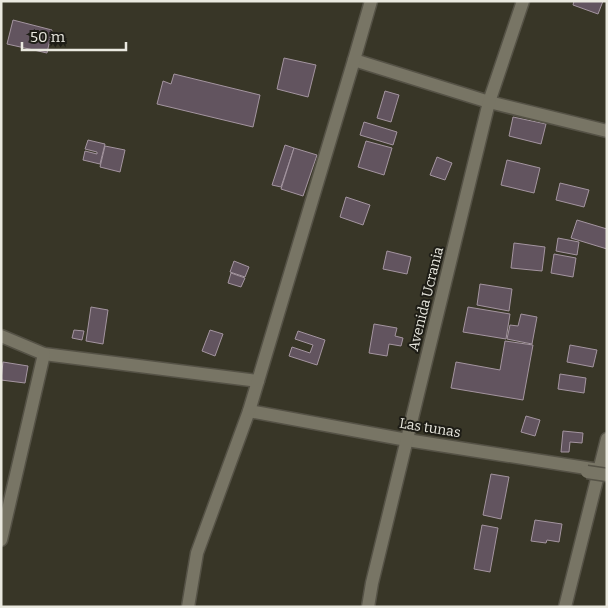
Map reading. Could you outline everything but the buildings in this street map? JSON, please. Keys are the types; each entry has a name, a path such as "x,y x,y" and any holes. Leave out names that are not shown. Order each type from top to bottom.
{"street":[{"path":"188,607 197,553 249,411 371,1"},
{"name":"Avenida Ucrania","path":"368,607 372,583 489,102 523,1"},
{"path":"354,60 489,102 607,132"},
{"path":"1,336 44,354 258,381"},
{"path":"1,540 44,354"},
{"name":"Las tunas","path":"249,411 407,440 600,472"},
{"path":"565,607 607,439"}]}
